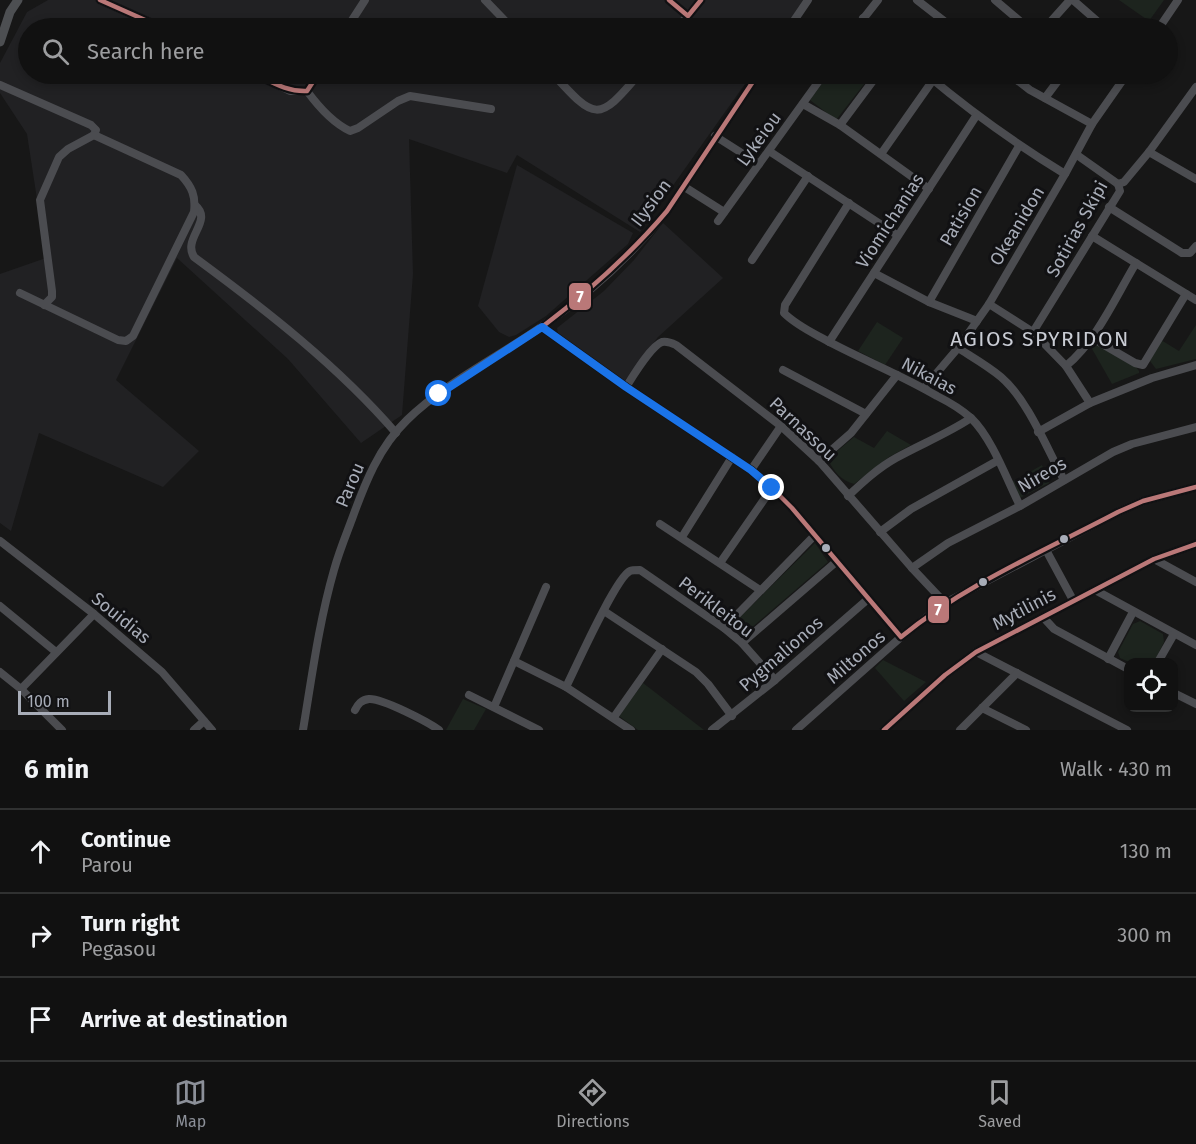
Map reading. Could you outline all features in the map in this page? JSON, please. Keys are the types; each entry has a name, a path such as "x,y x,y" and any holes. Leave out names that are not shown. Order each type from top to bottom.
{"main road":[{"path":"0,42 10,12 18,0"}],"street":[{"path":"99,0 140,18"},
{"path":"353,18 365,0"},
{"path":"485,0 502,18"},
{"path":"669,0 688,16 701,0"},
{"path":"863,18 878,0"},
{"path":"917,0 940,18"},
{"path":"995,0 1016,18"},
{"path":"1054,18 1071,0 1093,18"},
{"path":"1166,18 1178,0"},
{"path":"796,18 807,1"},
{"path":"276,84 290,91 307,91"},
{"path":"307,91 312,84"},
{"path":"562,84 577,101 590,109 607,108 630,84"},
{"name":"Ilysion","path":"542,327 592,289 652,230 751,84"},
{"name":"Lykeiou","path":"718,221 817,84"},
{"path":"840,125 871,84"},
{"path":"881,154 930,84"},
{"path":"938,84 976,116 1065,174"},
{"path":"1022,84 1092,124"},
{"path":"1045,98 1056,84"},
{"name":"Okeanidon","path":"924,388 958,348 989,304 1077,154 1092,124 1120,84"},
{"path":"0,85 91,125 96,130 94,135 68,149 59,157 40,200 52,291 52,297 44,305"},
{"name":"Sotirias Skipi","path":"1033,332 1120,191 1118,184 1124,182 1149,152 1196,87"},
{"path":"307,91 339,125 350,131 410,96 490,109"},
{"path":"803,104 840,125 929,189"},
{"name":"Viomichanias","path":"829,342 976,116"},
{"path":"20,294 118,340 126,340 133,336 194,212 196,199 190,185 181,176 94,135"},
{"path":"715,136 759,164"},
{"name":"Patision","path":"929,302 1019,146"},
{"path":"769,151 897,236"},
{"path":"1149,152 1196,179"},
{"path":"1077,154 1118,184"},
{"path":"752,260 808,176"},
{"path":"684,186 724,212"},
{"name":"Nikaias","path":"849,203 785,305 784,313 792,321 829,342 924,388 971,418 981,429 1020,506"},
{"path":"195,205 202,214 202,221 190,244 190,251 194,257 247,296 344,379 367,400 396,433"},
{"path":"1109,207 1182,253 1190,253 1196,246"},
{"path":"1092,236 1196,300"},
{"path":"1066,366 1078,356 1092,338 1136,263"},
{"path":"874,273 929,302 977,321"},
{"path":"1092,338 1135,363 1143,364 1186,294"},
{"path":"989,304 1033,332 1066,366 1090,403"},
{"path":"542,327 626,387 751,470 772,488 901,637"},
{"name":"Parou","path":"303,730 317,641 334,569 370,472 385,446 406,421 439,394 542,327"},
{"name":"Parnassou","path":"626,387 655,347 662,342 676,345 782,426 819,462 945,603"},
{"path":"958,348 1001,377 1014,391 1064,480"},
{"path":"1038,432 1090,403 1152,378 1196,365"},
{"path":"783,370 866,414"},
{"path":"819,462 851,433 897,375"},
{"path":"848,496 869,476 896,458 971,418"},
{"path":"751,470 782,426"},
{"name":"Nireos","path":"912,568 948,543 1020,506 1113,452 1132,444 1196,427"},
{"path":"682,537 732,457"},
{"path":"880,532 911,509 997,461"},
{"name":"Miltonos","path":"796,730 901,637 945,603 1118,512 1143,501 1196,487"},
{"path":"720,563 772,488"},
{"path":"660,524 760,590"},
{"path":"724,628 814,536"},
{"name":"Souidias","path":"0,541 94,614 162,672 212,730"},
{"name":"Mytilinis","path":"884,730 945,675 976,652 1154,559 1196,544"},
{"path":"1046,550 1073,600"},
{"path":"1154,559 1196,582"},
{"path":"742,643 836,562"},
{"name":"Perikleitou","path":"604,611 625,576 631,570 640,570 724,628 742,643 775,680"},
{"path":"494,706 546,587"},
{"path":"1095,590 1196,645"},
{"name":"Pygmalionos","path":"712,730 775,680 868,599"},
{"path":"0,606 57,652"},
{"path":"566,687 604,611 696,672 732,716"},
{"path":"1108,659 1133,612"},
{"path":"21,689 94,614"},
{"path":"1043,617 1054,629 1124,667"},
{"path":"1161,658 1174,634"},
{"path":"614,717 662,649"},
{"path":"976,652 1127,730"},
{"path":"514,661 566,687 631,730"},
{"path":"0,672 21,689 62,730"},
{"path":"960,730 1017,673"},
{"path":"469,696 494,706 538,730"},
{"path":"1178,696 1196,705"},
{"path":"355,710 358,703 368,699 378,700 439,730"},
{"path":"982,708 1026,730"},
{"path":"194,730 204,721"}],"shaded area":[{"path":"48,0 805,0 792,18 24,18 27,12"},
{"path":"1119,0 1164,0 1151,18 1145,18"},
{"path":"18,29 18,84 745,84 640,232 517,155 507,173 409,139 413,274 402,415 361,443 288,359 177,258 116,380 199,451 163,487 39,433 11,531 0,523 0,274 46,258 27,134 0,93 0,63"},
{"path":"822,84 864,84 836,120 810,100"},
{"path":"517,165 633,233 628,244 546,316 509,337 499,332 478,306"},
{"path":"663,223 723,278 658,337 623,383 558,334 557,328 604,291 634,260"},
{"path":"877,322 903,338 885,365 858,351"},
{"path":"1196,325 1196,359 1156,369 1150,361 1161,340 1179,351"},
{"path":"1095,344 1136,367 1139,373 1112,384 1091,347"},
{"path":"887,431 911,445 889,457 854,484 846,481 832,468 828,459 854,437 874,448"},
{"path":"1042,465 1049,483 1020,498 1010,483"},
{"path":"815,543 828,562 742,636 732,625"},
{"path":"1140,621 1163,634 1164,642 1156,658 1120,658 1118,652 1133,624"},
{"path":"883,660 926,682 904,701 875,668"},
{"path":"643,683 704,730 638,730 619,716"},
{"path":"463,699 486,709 474,730 446,730"}],"transit line":[{"name":"7","path":"100,0 140,18"},
{"name":"7","path":"669,0 688,16 701,0"},
{"name":"7","path":"276,84 300,91 307,91 312,84"},
{"name":"7","path":"751,84 667,211 608,272 542,327 626,387 751,470 772,488 792,508 901,637 979,584 1118,512 1143,501 1196,487"},
{"name":"7","path":"884,730 945,675 976,652 1154,559 1196,544"}],"district":[{"name":"AGIOS SPYRIDON","path":"1040,339"}],"route":[{"path":"439,394 542,327 626,387 751,470 772,488"}]}
